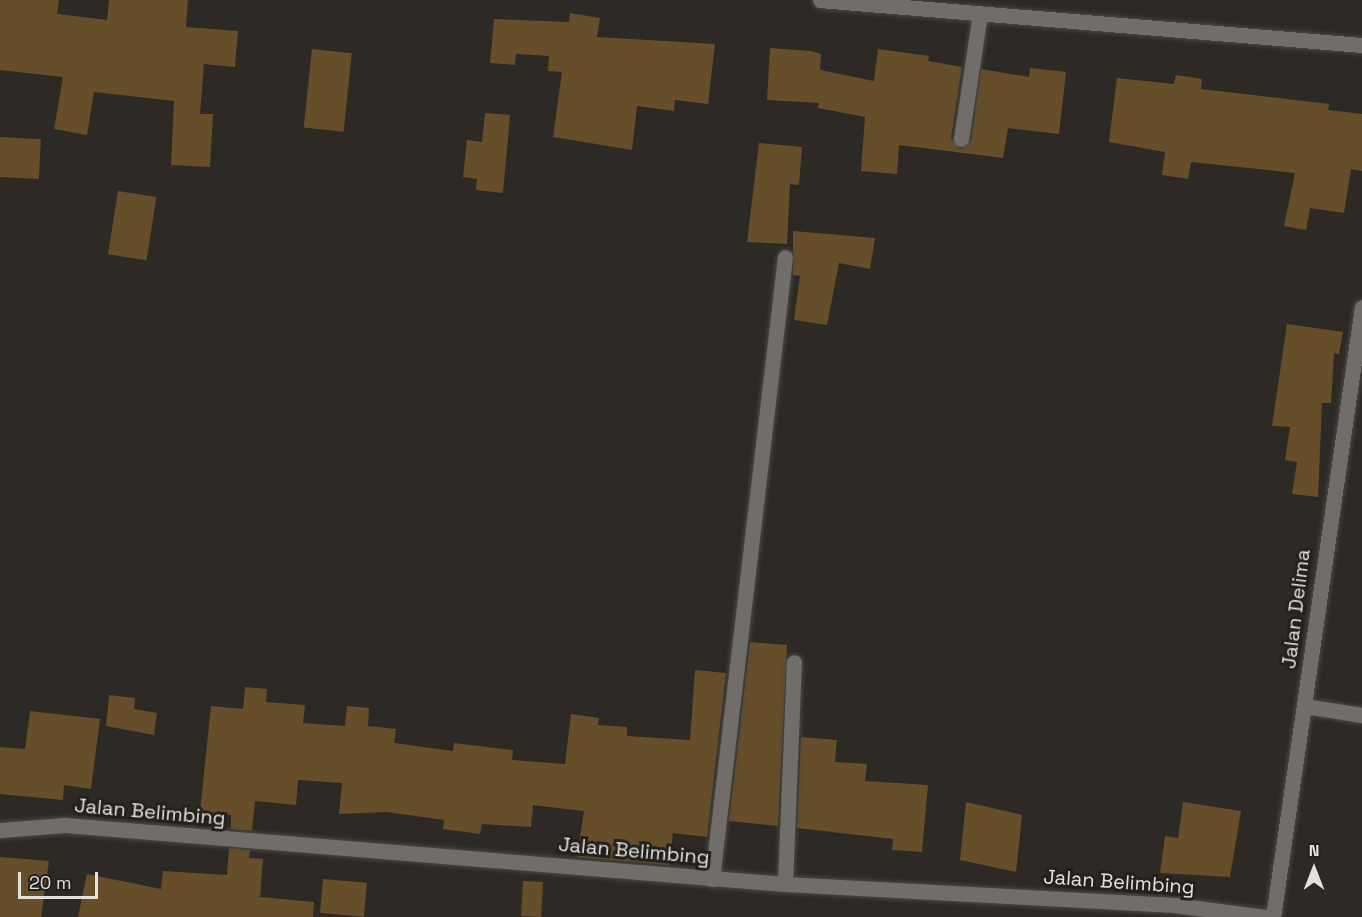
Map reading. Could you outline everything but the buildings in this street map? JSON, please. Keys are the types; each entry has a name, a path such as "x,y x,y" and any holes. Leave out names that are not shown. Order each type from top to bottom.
{"street":[{"path":"820,0 1362,45"},
{"path":"961,139 980,14"},
{"path":"712,879 785,257"},
{"name":"Jalan Delima","path":"1273,917 1362,307"},
{"path":"785,884 794,662"},
{"path":"1305,706 1362,715"},
{"name":"Jalan Belimbing","path":"0,830 65,825 712,879 1174,905 1265,917"}]}
